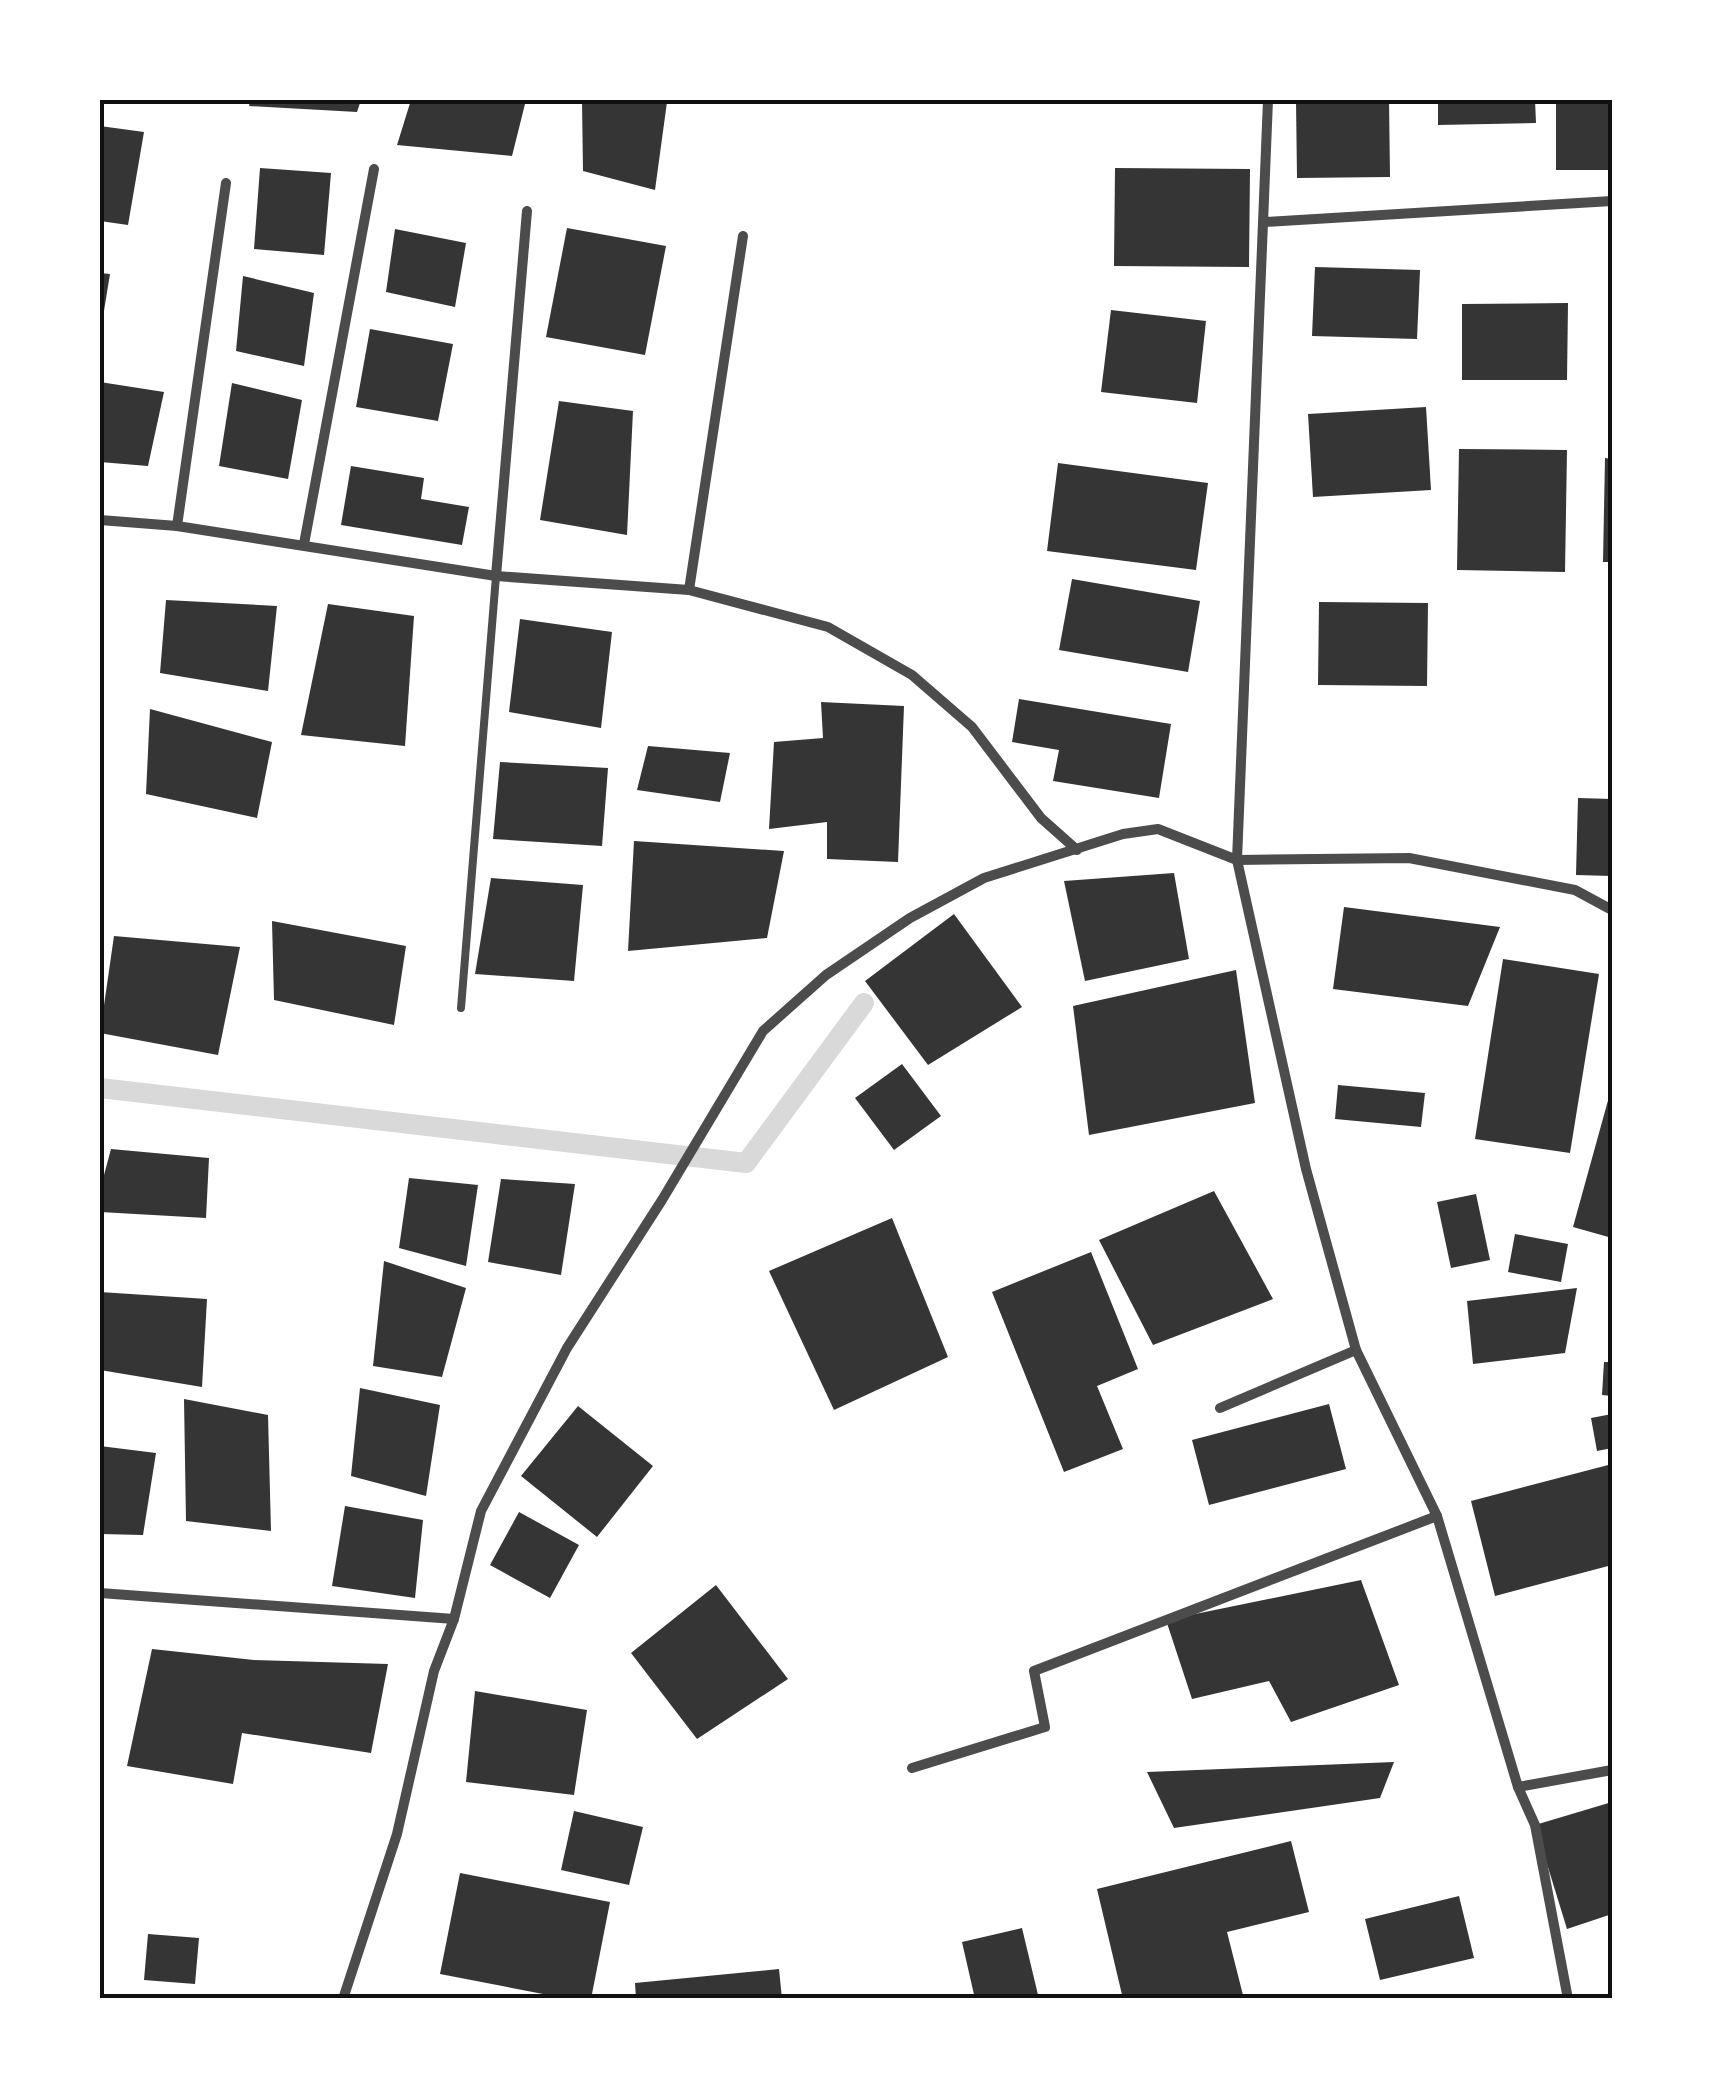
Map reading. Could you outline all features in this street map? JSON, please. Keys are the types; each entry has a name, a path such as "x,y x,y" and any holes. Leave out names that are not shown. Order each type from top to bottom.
{"street":[{"path":"1268,100 1236,860 1306,1169 1356,1350 1437,1516 1518,1786 1535,1825 1568,1999"},
{"path":"304,544 374,169"},
{"path":"177,526 226,182"},
{"path":"1264,222 1612,202"},
{"path":"496,576 527,211"},
{"path":"688,590 743,236"},
{"path":"100,520 177,526 496,576 688,590 828,628 912,675 972,727 1041,818 1077,850"},
{"path":"343,1999 396,1834 434,1671 454,1619 481,1511 567,1348 764,1031 826,975 910,918 984,878 1123,834 1158,829 1236,860 1409,858 1574,890 1612,910"},
{"path":"1220,1408 1356,1350"},
{"path":"912,1768 1045,1727 1034,1671 1437,1516"},
{"path":"100,1593 454,1619"},
{"path":"1518,1786 1612,1770"}],"lane":[{"path":"461,1008 496,576"}],"building":[{"path":"250,100 361,100 357,112 249,106"},
{"path":"411,100 526,100 512,156 397,145"},
{"path":"582,100 667,102 655,190 583,171"},
{"path":"1296,100 1389,100 1390,177 1297,178"},
{"path":"1438,100 1535,100 1536,123 1438,125"},
{"path":"1556,100 1612,100 1612,170 1556,170"},
{"path":"100,126 144,132 128,225 100,221"},
{"path":"260,168 331,173 324,255 254,249"},
{"path":"1115,168 1250,169 1249,267 1114,266"},
{"path":"567,228 666,246 645,355 546,337"},
{"path":"395,229 466,243 455,307 386,292"},
{"path":"1315,267 1420,270 1417,339 1312,336"},
{"path":"100,273 110,274 102,323 100,323"},
{"path":"243,276 314,293 304,366 236,351"},
{"path":"1568,303 1567,380 1462,380 1462,304"},
{"path":"1111,310 1206,321 1197,403 1101,392"},
{"path":"370,329 453,344 438,421 356,407"},
{"path":"100,382 164,392 148,466 100,462"},
{"path":"232,383 302,400 288,479 219,466"},
{"path":"559,401 633,411 627,535 540,520"},
{"path":"1426,407 1431,490 1313,497 1308,414"},
{"path":"1459,449 1567,450 1565,572 1457,570"},
{"path":"1605,458 1612,459 1612,562 1603,562"},
{"path":"1058,463 1208,483 1196,570 1047,551"},
{"path":"351,466 424,478 421,499 469,507 462,545 341,525"},
{"path":"1072,579 1200,601 1188,672 1059,650"},
{"path":"166,600 277,606 268,691 160,673"},
{"path":"1319,602 1428,603 1427,686 1318,685"},
{"path":"328,604 414,616 405,746 301,735"},
{"path":"520,619 612,632 601,728 509,712"},
{"path":"1019,699 1171,724 1159,798 1053,781 1059,750 1012,742"},
{"path":"821,702 904,706 898,862 827,859 827,822 769,829 774,742 823,738"},
{"path":"150,709 272,742 257,818 146,794"},
{"path":"648,746 730,753 720,802 637,790"},
{"path":"500,762 608,768 602,846 493,839"},
{"path":"1578,798 1612,799 1612,876 1576,875"},
{"path":"634,841 784,851 767,938 628,951"},
{"path":"1174,873 1189,959 1085,981 1064,881"},
{"path":"491,878 583,885 574,981 475,974"},
{"path":"1344,907 1500,927 1468,1006 1333,989"},
{"path":"954,914 1022,1007 928,1065 865,981"},
{"path":"272,921 406,946 394,1025 274,1000"},
{"path":"114,936 240,947 218,1055 100,1033"},
{"path":"1503,959 1599,974 1570,1153 1475,1139"},
{"path":"1236,970 1255,1103 1089,1135 1073,1006"},
{"path":"902,1064 941,1116 894,1150 855,1098"},
{"path":"1338,1085 1425,1093 1421,1127 1335,1119"},
{"path":"1612,1086 1612,1238 1573,1227"},
{"path":"111,1149 209,1158 206,1218 100,1212 100,1190"},
{"path":"409,1178 478,1185 466,1266 399,1248"},
{"path":"501,1179 575,1184 561,1275 488,1262"},
{"path":"1214,1191 1273,1299 1153,1345 1099,1240"},
{"path":"1476,1194 1490,1260 1451,1268 1437,1202"},
{"path":"892,1218 948,1357 834,1410 769,1271"},
{"path":"1515,1234 1568,1244 1561,1282 1508,1272"},
{"path":"1091,1252 1138,1369 1097,1386 1123,1449 1064,1472 992,1292"},
{"path":"384,1261 466,1288 442,1377 373,1366"},
{"path":"1577,1288 1565,1353 1473,1364 1467,1301"},
{"path":"100,1292 207,1299 202,1387 100,1370"},
{"path":"1604,1362 1612,1362 1612,1396 1602,1395"},
{"path":"360,1388 440,1405 426,1496 351,1476"},
{"path":"184,1399 268,1415 271,1531 186,1521"},
{"path":"1329,1404 1346,1469 1209,1505 1192,1440"},
{"path":"578,1406 653,1466 597,1537 521,1476"},
{"path":"1612,1414 1612,1448 1597,1451 1591,1418"},
{"path":"100,1446 156,1453 143,1535 100,1534"},
{"path":"1612,1464 1612,1565 1495,1596 1471,1501"},
{"path":"345,1506 423,1520 415,1598 332,1586"},
{"path":"519,1512 579,1545 550,1598 490,1565"},
{"path":"1361,1580 1399,1685 1291,1722 1269,1681 1192,1699 1166,1620"},
{"path":"716,1585 788,1679 697,1739 631,1653"},
{"path":"152,1649 254,1660 388,1664 371,1753 242,1733 233,1784 127,1766"},
{"path":"475,1691 587,1710 574,1795 466,1782"},
{"path":"1394,1762 1380,1798 1174,1828 1147,1772"},
{"path":"1612,1802 1612,1914 1567,1929 1535,1825"},
{"path":"574,1811 643,1827 629,1885 561,1870"},
{"path":"1291,1841 1309,1912 1227,1932 1244,1999 1123,1999 1097,1889"},
{"path":"460,1873 610,1902 591,1999 569,1999 440,1974"},
{"path":"1459,1896 1474,1958 1380,1980 1365,1919"},
{"path":"1022,1928 1039,1999 975,1999 962,1942"},
{"path":"148,1934 199,1938 195,1984 144,1980"},
{"path":"779,1969 782,1999 636,1999 635,1983"}],"waterway":[{"path":"100,1088 746,1163 864,1003"}]}
